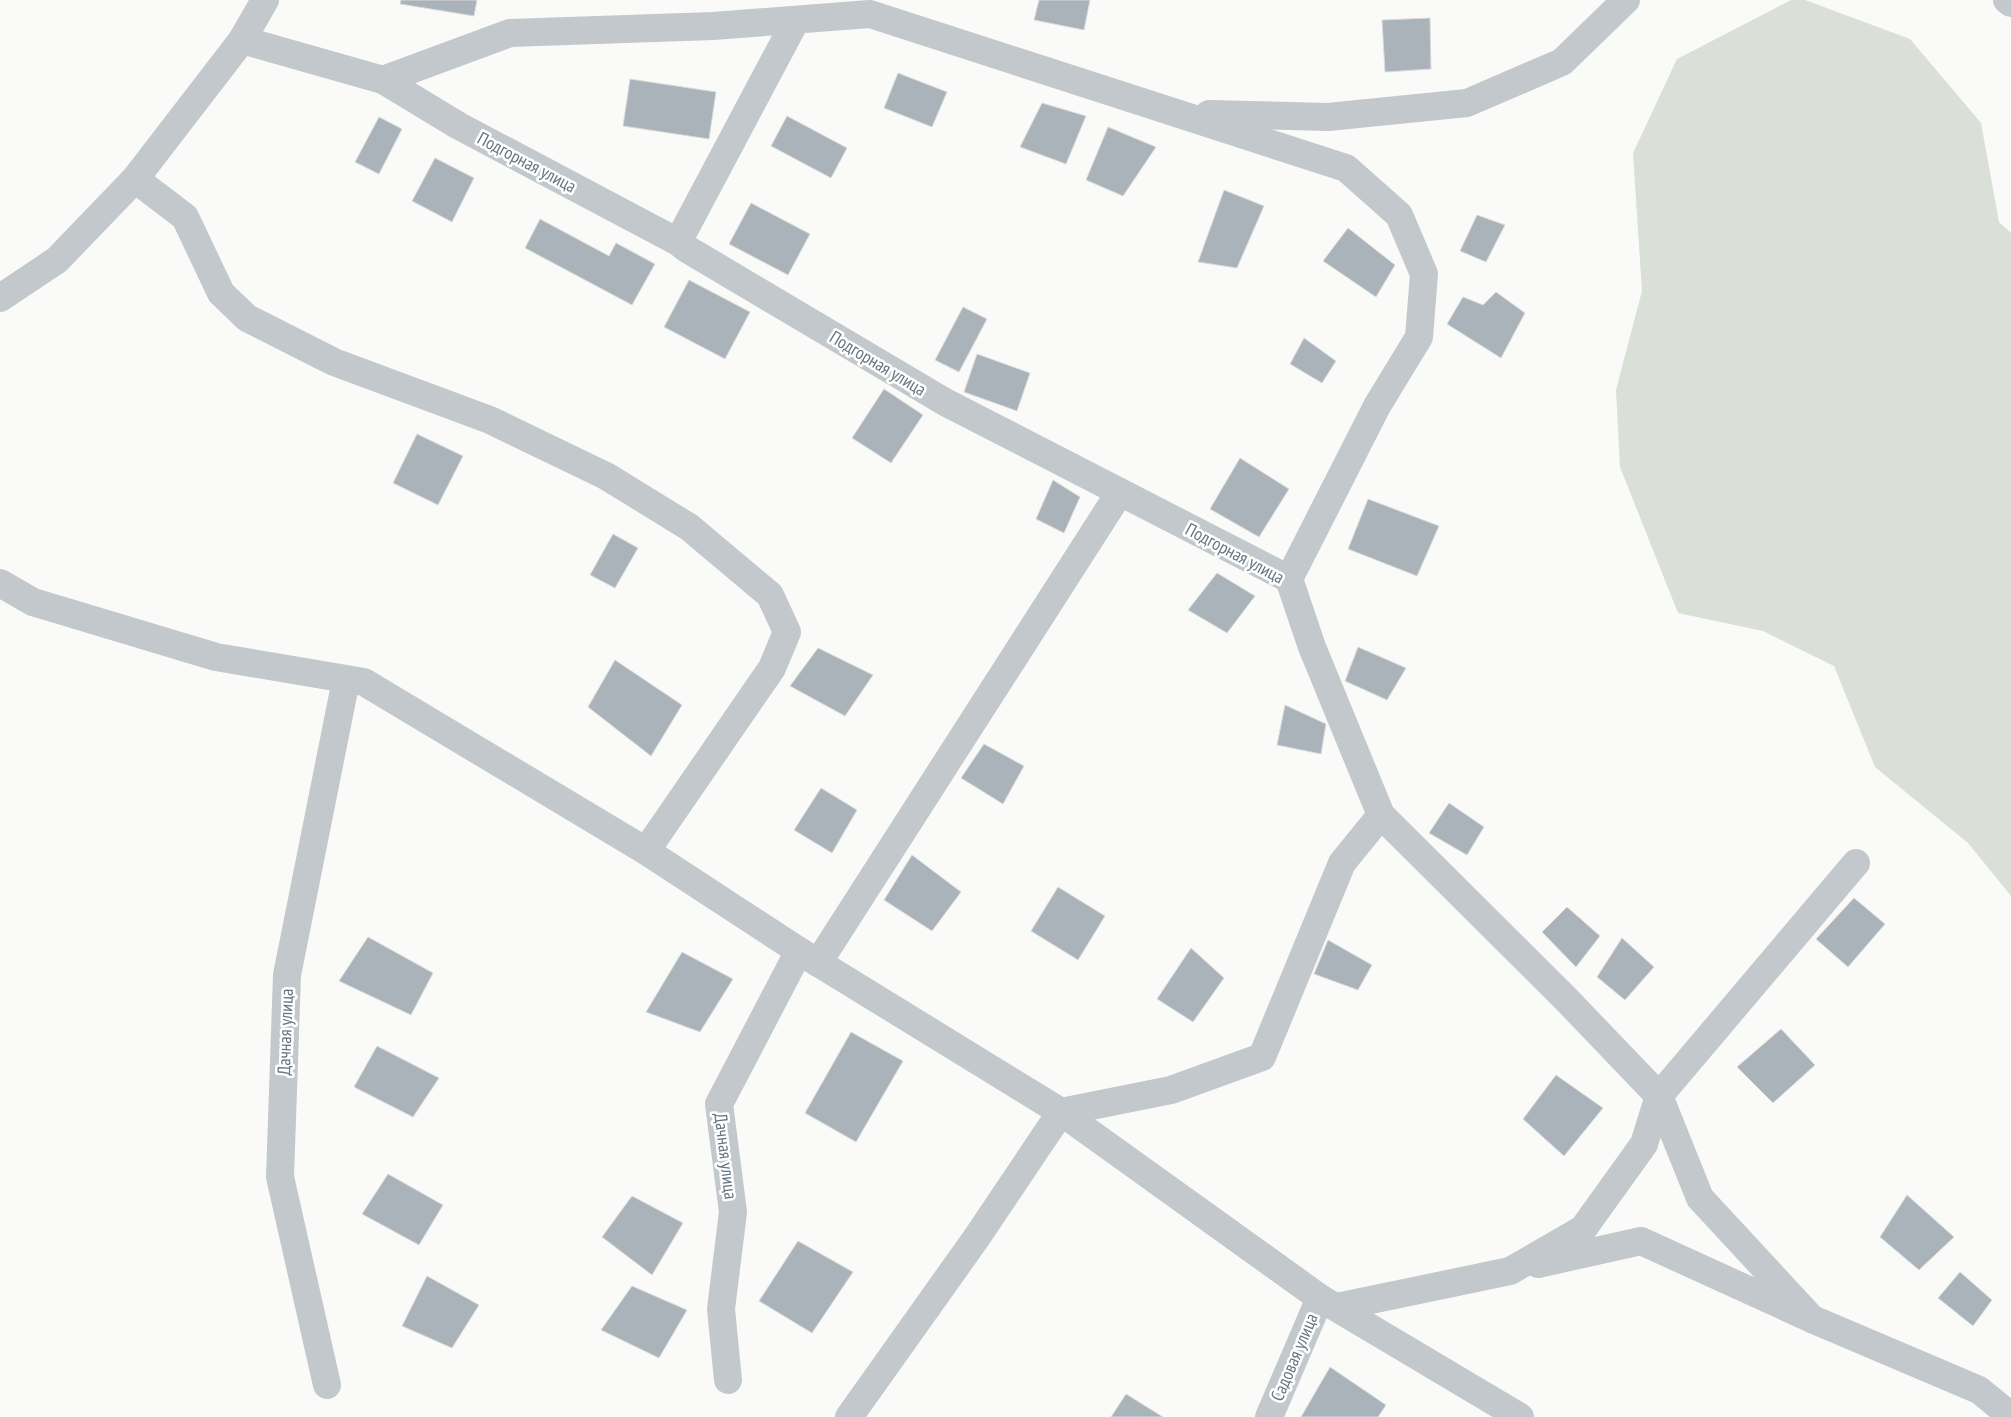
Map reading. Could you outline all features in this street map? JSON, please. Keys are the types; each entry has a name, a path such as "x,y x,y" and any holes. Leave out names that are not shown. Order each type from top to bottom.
{"street":[{"path":"0,298 57,260 134,179 242,40 265,0"},
{"path":"1182,114 1328,117 1466,103 1562,62 1626,0"},
{"path":"2006,0 2011,3"},
{"path":"383,80 510,34 713,26 870,14 1346,168 1399,215 1424,274 1418,337 1378,406 1289,579"},
{"path":"678,242 796,20"},
{"name":"Подгорная улица","path":"242,40 383,80 459,126 678,242 695,254 946,402 1289,579 1312,647 1381,815"},
{"path":"134,179 186,217 221,293 247,318 334,362 490,420 606,476 689,527 770,595 787,632 772,668 646,852"},
{"name":"Дачная улица","path":"728,1380 721,1309 733,1212 719,1104 808,957 1120,492"},
{"path":"0,583 33,602 216,657 364,682 646,852 808,957 1060,1112 1328,1302 1520,1417"},
{"name":"Дачная улица","path":"327,1385 280,1178 287,975 346,680"},
{"path":"849,1417 977,1237 1060,1112 1171,1090 1262,1057 1342,863 1381,815 1565,998 1659,1096 1700,1198 1812,1319"},
{"path":"1510,1271 1583,1229 1644,1144 1659,1096 1856,863"},
{"path":"1328,1302 1510,1271 1641,1241 1812,1319 1979,1390 2011,1416"},
{"name":"Садовая улица","path":"1269,1417 1328,1302"}],"shaded area":[{"path":"1791,0 1805,0 1910,39 1981,123 1999,222 2011,233 2011,896 1968,843 1875,767 1834,666 1763,631 1678,613 1620,467 1616,390 1642,291 1633,153 1677,59"}],"building":[{"path":"401,0 477,0 474,16 400,4"},
{"path":"1039,0 1090,0 1084,30 1034,20"},
{"path":"1430,18 1431,69 1385,72 1382,20"},
{"path":"898,73 947,92 932,127 884,108"},
{"path":"630,79 716,92 709,139 623,126"},
{"path":"1042,103 1086,116 1066,164 1020,147"},
{"path":"787,116 847,148 831,178 771,146"},
{"path":"379,117 402,129 379,174 355,162"},
{"path":"1108,127 1156,147 1123,196 1086,180"},
{"path":"435,158 474,178 452,222 412,201"},
{"path":"1224,190 1264,206 1237,268 1198,262"},
{"path":"751,203 810,234 788,275 729,244"},
{"path":"1477,215 1505,225 1486,262 1460,251"},
{"path":"540,219 609,256 616,243 655,264 632,305 525,248"},
{"path":"1348,228 1395,265 1376,297 1323,261"},
{"path":"689,280 750,312 725,359 664,327"},
{"path":"1496,292 1525,313 1501,358 1447,324 1463,297 1483,305"},
{"path":"963,307 987,319 959,372 935,360"},
{"path":"1304,338 1336,361 1322,383 1290,364"},
{"path":"977,354 1030,373 1017,411 964,392"},
{"path":"884,389 923,415 891,463 852,438"},
{"path":"417,434 463,456 438,505 393,483"},
{"path":"1240,458 1289,489 1259,537 1210,509"},
{"path":"1053,480 1080,497 1064,533 1036,519"},
{"path":"1368,499 1439,526 1417,576 1348,549"},
{"path":"613,534 638,548 615,588 590,575"},
{"path":"1217,573 1255,596 1227,633 1188,610"},
{"path":"1358,647 1406,668 1387,700 1345,681"},
{"path":"818,648 873,675 845,716 790,686"},
{"path":"615,660 682,705 651,756 588,707"},
{"path":"1285,705 1326,724 1321,754 1277,745"},
{"path":"984,744 1024,766 1003,804 961,778"},
{"path":"821,788 857,810 832,853 794,830"},
{"path":"1449,803 1484,827 1467,855 1429,833"},
{"path":"912,855 961,892 932,931 884,900"},
{"path":"1058,887 1105,916 1078,960 1031,931"},
{"path":"1854,898 1885,924 1848,967 1816,939"},
{"path":"1567,907 1600,936 1576,967 1542,932"},
{"path":"368,937 433,973 411,1015 339,981"},
{"path":"1622,938 1654,967 1625,1000 1597,977"},
{"path":"1328,940 1372,965 1358,990 1314,974"},
{"path":"1191,948 1224,978 1193,1022 1157,999"},
{"path":"682,952 733,979 700,1032 646,1012"},
{"path":"1781,1029 1815,1065 1773,1103 1737,1067"},
{"path":"851,1032 903,1061 856,1142 805,1113"},
{"path":"377,1046 439,1078 413,1117 354,1087"},
{"path":"1556,1075 1603,1108 1564,1156 1523,1119"},
{"path":"388,1174 443,1205 419,1245 362,1214"},
{"path":"1907,1195 1954,1237 1919,1270 1880,1237"},
{"path":"632,1196 683,1223 652,1275 602,1237"},
{"path":"798,1241 853,1272 812,1333 759,1301"},
{"path":"1960,1272 1992,1300 1973,1326 1938,1298"},
{"path":"427,1276 479,1305 452,1348 402,1326"},
{"path":"632,1286 687,1310 659,1358 601,1330"},
{"path":"1330,1367 1386,1405 1378,1417 1301,1417"},
{"path":"1126,1394 1163,1417 1111,1417"}]}
